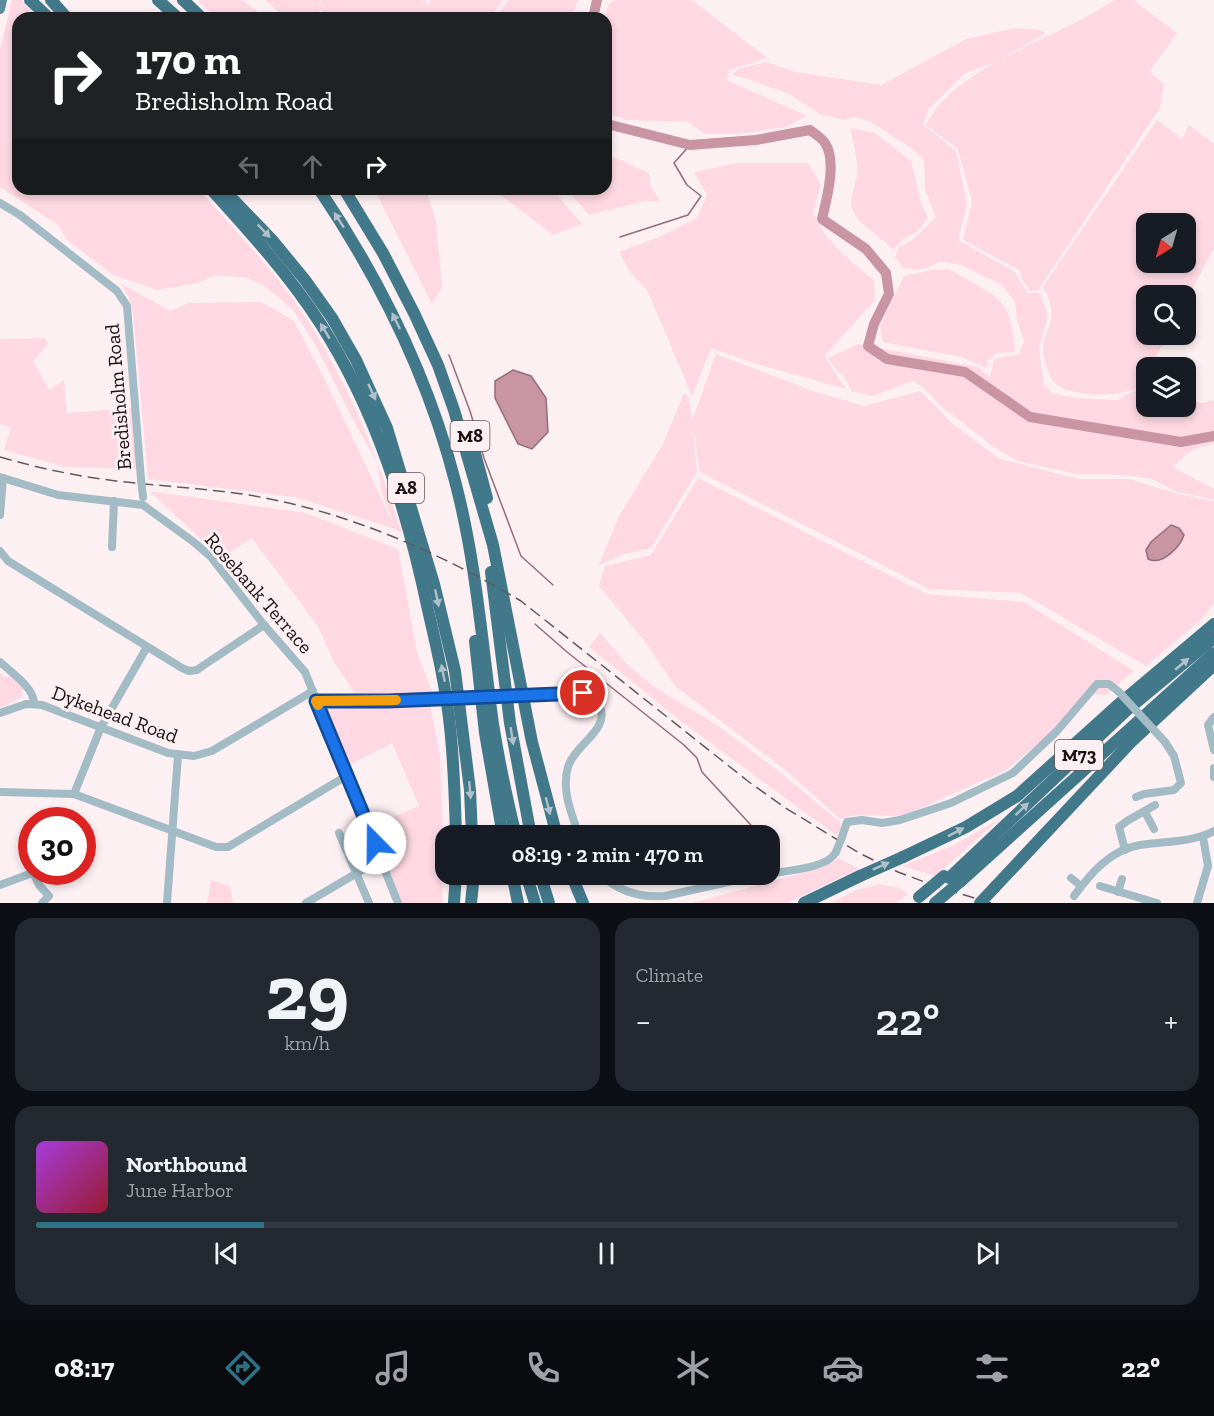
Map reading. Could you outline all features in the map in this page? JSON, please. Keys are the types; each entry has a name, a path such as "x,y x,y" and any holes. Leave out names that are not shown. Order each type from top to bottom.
{"highway":[{"path":"31,0 43,12"},
{"path":"38,0 49,12"},
{"path":"52,0 63,12"},
{"path":"158,0 171,12"},
{"path":"183,0 196,12"},
{"name":"A8","path":"216,195 289,280 319,322 351,378 379,439 418,561 443,673 450,727 455,825"},
{"name":"A8","path":"229,195 273,240 332,318 356,360 387,428 434,584 455,671 471,790 472,825"},
{"name":"M8","path":"323,195 376,281 417,369 441,432 455,482 476,591 501,770 514,825"},
{"name":"M8","path":"348,195 383,253 426,337 454,410 493,545 525,708 554,825"},
{"name":"M8","path":"348,195 387,250 414,298 435,343 463,414 480,471 508,589 525,708"},
{"name":"M8","path":"417,369 440,449 463,549 485,733 501,825"},
{"name":"M8","path":"477,491 491,566 516,762 529,825"},
{"name":"M73","path":"804,903 966,828 1017,796 1119,704 1214,624"},
{"name":"M73","path":"922,901 952,878 1126,711 1214,638"},
{"path":"980,903 1212,658"},
{"name":"M73","path":"922,901 1212,658"},
{"name":"M8","path":"488,681 496,770 506,825"},
{"name":"M73","path":"940,903 952,878"},
{"path":"454,903 455,885"},
{"path":"471,903 473,885"},
{"path":"516,885 520,903"},
{"path":"529,885 535,903"},
{"path":"543,885 549,903"},
{"path":"576,885 583,903"}],"main road":[{"path":"0,9 2,0"}],"street":[{"name":"Bredisholm Road","path":"0,203 20,215 117,291 128,306 143,501"},
{"name":"Rosebank Terrace","path":"1,477 58,495 114,501 143,501 211,557 264,625 304,669 398,903"},
{"path":"0,515 1,477"},
{"path":"112,547 114,501"},
{"path":"0,551 8,561 147,647 189,670 197,669 264,625"},
{"path":"74,794 101,727 147,647"},
{"path":"0,662 28,689 34,698 34,703"},
{"path":"780,872 818,865 832,858 848,822 862,820 882,823 900,820 951,803 1013,773 1058,731 1097,684 1109,684 1119,692 1166,742 1174,756 1181,783 1174,790 1136,797"},
{"name":"Dykehead Road","path":"0,713 18,705 34,703 178,755 194,756 212,751 312,692"},
{"path":"316,701 388,701 583,693 588,695 598,704 602,714 600,726 577,750 567,770 566,795 576,825"},
{"path":"1214,717 1208,725 1214,750"},
{"path":"166,903 178,755"},
{"path":"1214,768 1214,777"},
{"path":"0,792 74,794 216,847 228,847 348,775"},
{"path":"1125,850 1119,827 1155,805"},
{"path":"1145,812 1154,829"},
{"path":"1074,896 1102,863 1125,850 1137,845 1203,837 1214,831"},
{"path":"339,833 369,903"},
{"path":"1197,903 1211,866 1203,837"},
{"path":"306,903 381,860"},
{"path":"0,885 18,878"},
{"path":"1071,878 1081,886"},
{"path":"1118,891 1122,879"},
{"path":"39,885 49,896 42,903"},
{"path":"614,885 621,890 650,898 715,885"},
{"path":"1100,886 1157,903"}],"shaded area":[{"path":"12,0 22,0 33,12 12,12 12,195 0,187 0,49"},
{"path":"200,0 242,0 259,12 210,12 199,2"},
{"path":"265,0 320,0 319,6 322,0 422,0 430,5 430,0 503,0 494,12 322,12 318,7 320,12 278,12"},
{"path":"509,0 578,0 573,12 499,12"},
{"path":"615,0 692,0 767,58 729,70 727,80 807,116 786,127 739,134 705,134 688,122 628,120 612,115 612,12 606,12 609,4"},
{"path":"1114,0 1133,0 1177,33 1149,72 1164,84 1160,108 1038,290 1030,291 1019,270 963,240 972,202 961,160 957,148 926,125 939,105 956,88 977,74"},
{"path":"1015,28 1041,30 1045,34 995,62 964,74 929,109 923,124 956,151 967,205 958,240 1015,272 1027,293 1040,293 1048,316 1039,348 1044,384 1053,394 1117,400 1136,390 1136,417 1196,417 1196,401 1201,403 1214,400 1214,444 1191,451 1173,467 1214,489 1214,500 1175,491 1152,479 1125,475 1076,474 1017,461 994,447 942,407 923,387 913,381 872,396 851,391 844,377 828,358 858,344 978,367 990,377 994,359 1019,354 1024,341 1017,320 1015,302 1002,285 959,264 941,262 918,270 903,268 895,257 899,247 914,239 936,217 925,190 924,160 914,150 871,122 855,117 843,120 820,114 789,94 732,75 738,69 766,62 796,72 881,85 966,39"},
{"path":"1157,120 1182,139 1189,125 1214,144 1214,248 1194,285 1136,285 1136,345 1162,345 1156,357 1136,357 1136,388 1122,393 1096,395 1070,391 1053,381 1043,354 1051,314 1045,291 1042,288"},
{"path":"850,128 875,133 911,161 921,203 928,218 917,232 903,239 893,250 860,221 853,211 852,197 857,168"},
{"path":"612,157 647,172 650,176 650,185 660,201 641,202 589,215 571,195 612,195"},
{"path":"738,163 808,163 821,185 813,213 818,224 839,250 874,280 875,300 824,356 846,389 750,362 711,348 692,396 648,292 628,269 619,252 661,236 697,218 707,195 694,172"},
{"path":"12,195 203,195 281,284 322,344 362,423 373,450 402,534 395,529 295,497 148,479 133,313 129,298 120,283 170,311 188,303 262,302 294,321 327,384 394,525 382,493 377,462 315,344 293,310 265,286 247,278 216,275 198,283 157,290 113,275 67,240 58,225"},
{"path":"377,195 428,195 436,221 442,287 432,304"},
{"path":"501,195 557,195 582,224 553,235"},
{"path":"949,269 993,295 1004,306 1009,316 1015,352 997,353 987,361 987,368 961,357 883,342 880,326 904,276"},
{"path":"45,338 48,344 33,361 49,390 64,380 67,413 132,408 137,469 65,467 4,450 11,428 0,424 0,339"},
{"path":"716,354 813,391 864,406 920,391 955,426 1000,459 1079,479 1130,479 1214,502 1214,603 1202,619 1146,666 1021,593 929,589 700,472 693,428 697,472 651,548 622,555 599,565 618,518 663,444 684,393 689,398 692,421"},
{"path":"513,370 531,376 546,398 548,432 532,449 518,444 495,398 495,381"},
{"path":"698,478 927,594 1024,602 1134,671 1106,695 1086,694 1057,729 1006,770 903,816 854,815 840,819 789,773 675,686 643,639 599,586 605,566 651,555"},
{"path":"149,491 306,513 398,549 417,652 432,692 358,698 334,662 318,626 252,538 221,558"},
{"path":"1171,525 1179,528 1184,535 1179,545 1164,558 1148,559 1146,550 1151,542"},
{"path":"600,633 629,666 653,686 714,723 776,769 840,822 842,829 836,835 682,722 589,647"},
{"path":"0,673 6,678 10,674 23,688 21,698 0,708"},
{"path":"430,705 440,755 443,825 435,825 435,885 443,885 442,903 399,903 372,826 419,806 392,743 349,765 325,708"},
{"path":"1001,818 935,876 902,866 952,846"},
{"path":"839,858 858,869 787,903 692,903 758,885 780,885 780,879 821,868"},
{"path":"211,880 230,886 233,903 207,903"},
{"path":"879,884 900,888 908,894 896,903 832,903 854,891"}],"waterway":[{"path":"594,12 597,0"},
{"path":"612,125 690,145 756,140 810,130 825,143 829,151 830,180 822,219 866,249 886,273 889,294 874,324 868,346 887,359 965,372 1030,417 1181,442 1214,436"},
{"path":"620,237 688,215 701,196 687,185 674,163 690,145"},
{"path":"449,355 521,556 553,585"},
{"path":"535,624 684,745 697,758 702,772 751,825"}],"railway":[{"path":"0,457 86,477 226,492 279,501 351,521 421,549 521,601 749,782 784,807 859,853 898,872 991,903"}],"slow traffic":[{"path":"318,705 316,701 396,700"}],"route":[{"path":"375,843 316,701 388,701 583,693"}]}
